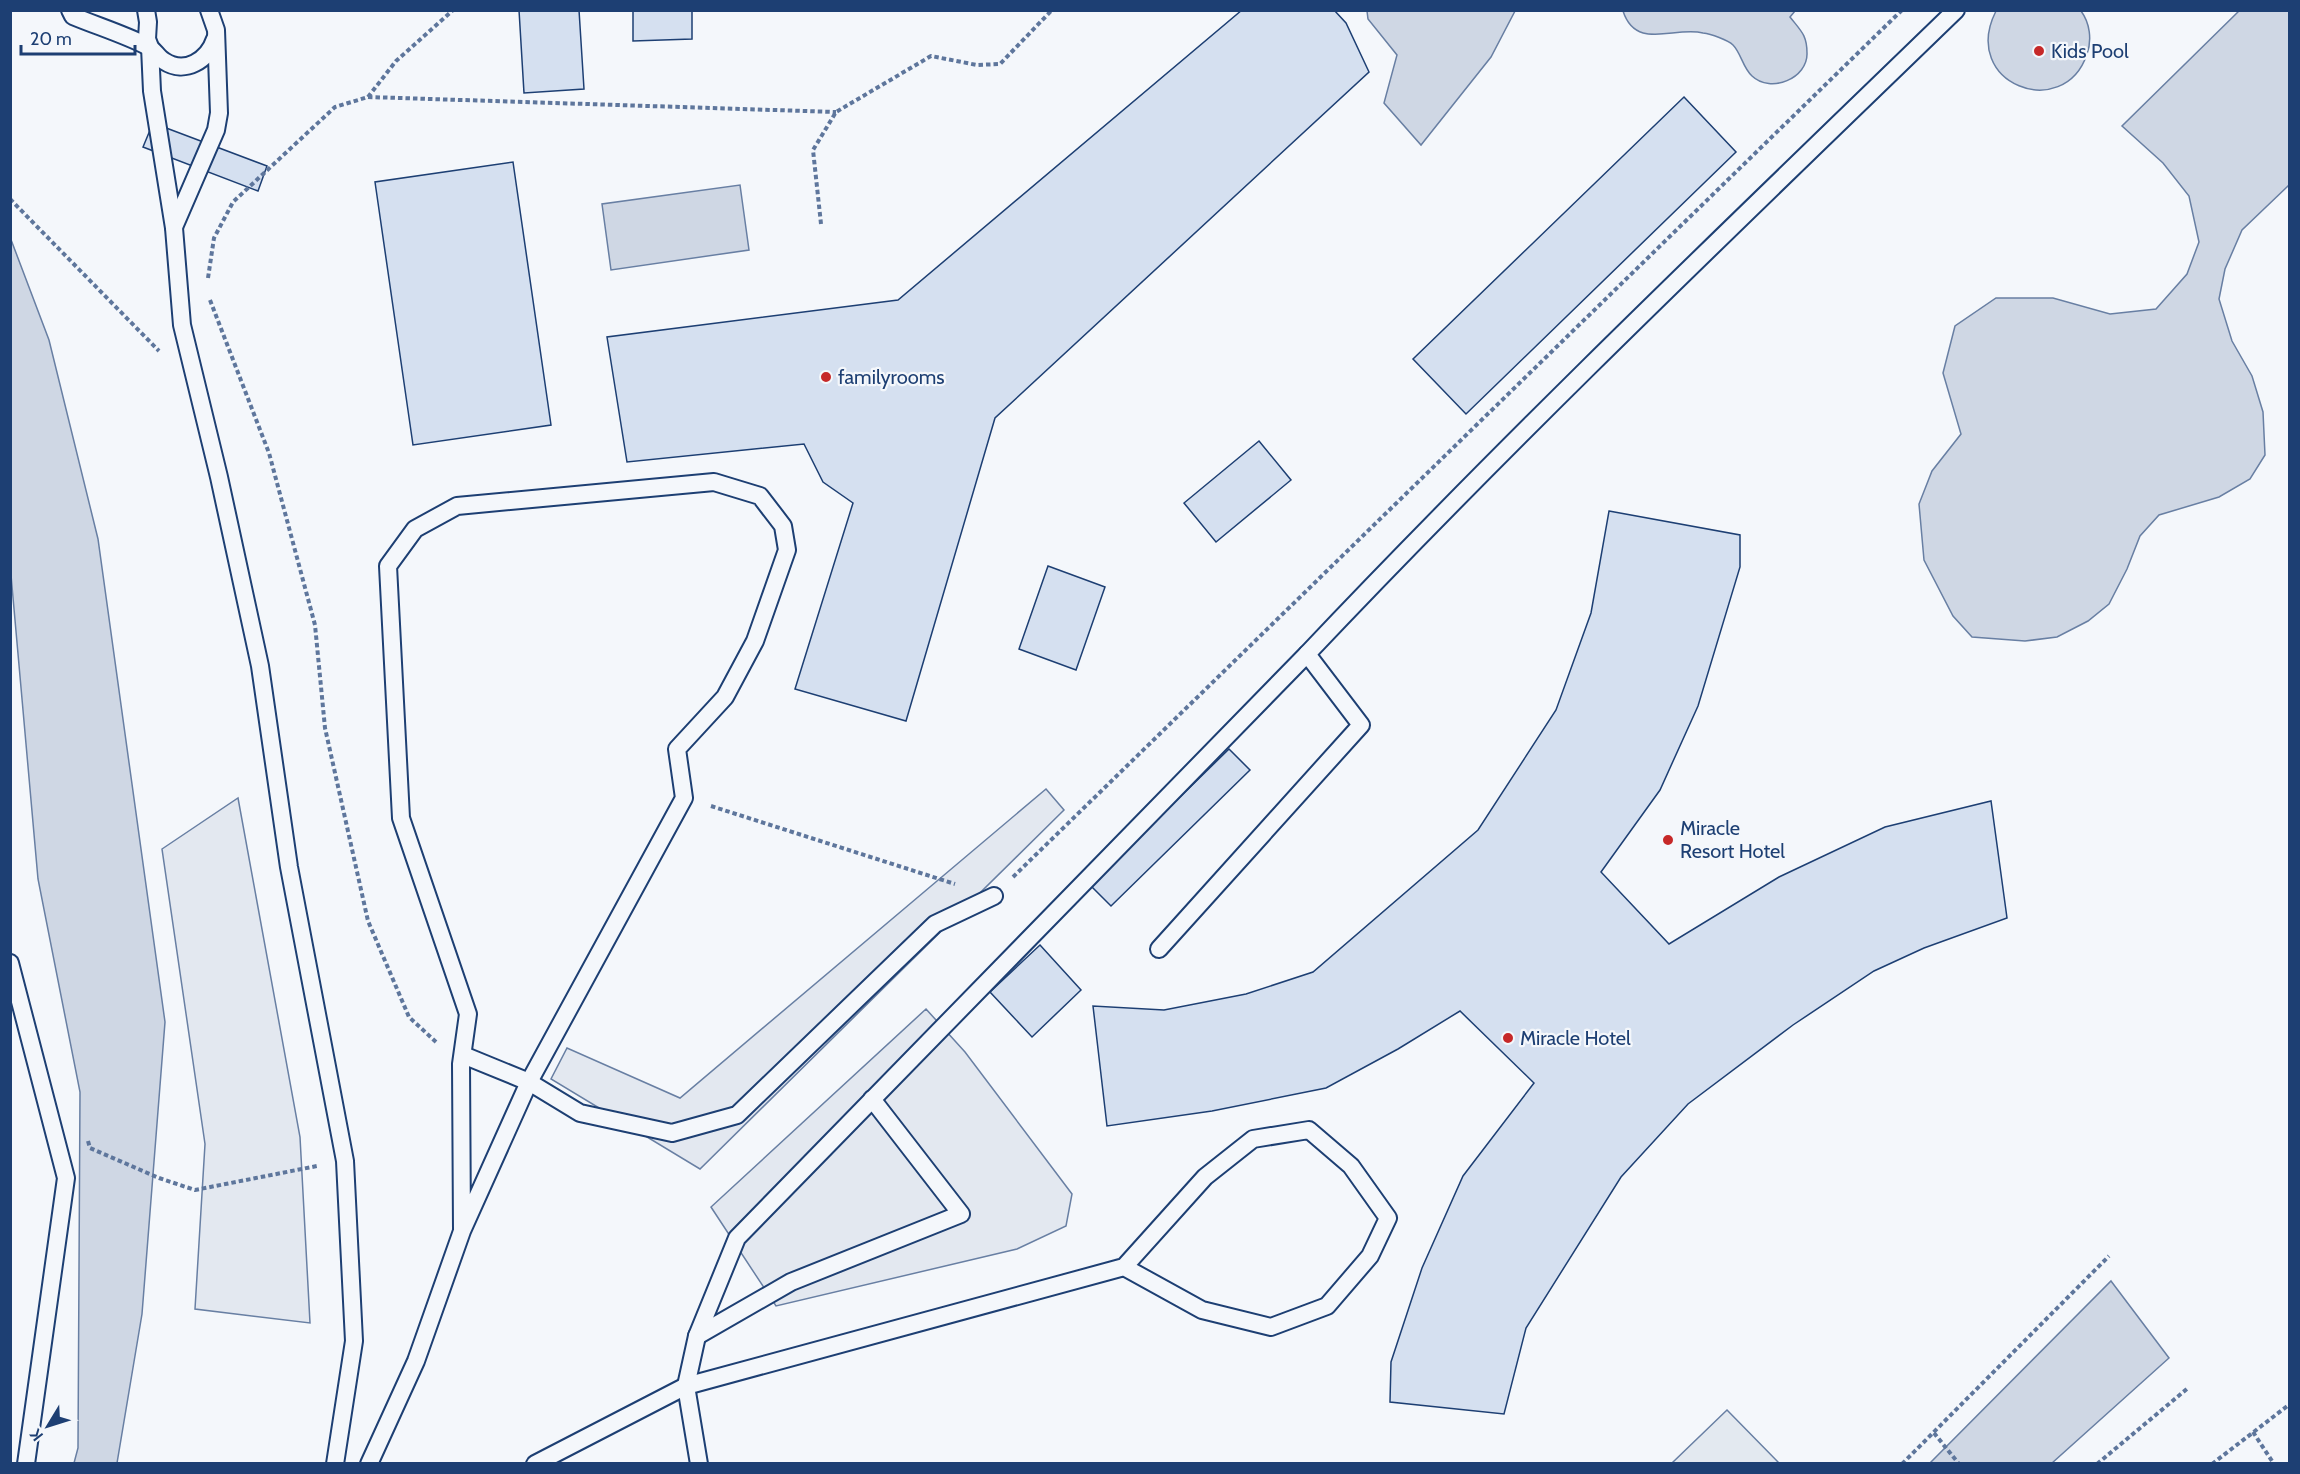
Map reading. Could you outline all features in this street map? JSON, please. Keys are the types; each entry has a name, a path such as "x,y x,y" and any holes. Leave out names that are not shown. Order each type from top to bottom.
{"lane":[{"path":"70,10 73,16 150,47 169,64 186,66 202,60 208,54 216,38"},
{"path":"699,1464 686,1386 697,1336 737,1238 1365,593 1700,258 1956,10"},
{"path":"174,228 216,130 219,112 216,30 209,11"},
{"path":"150,14 147,39 150,47 152,91 174,228 182,325 219,477 260,666 289,867 345,1161 354,1341 335,1464"},
{"path":"369,1464 416,1361 462,1231 529,1082 684,798 677,749 725,697 756,641 787,550 783,526 760,496 714,482 457,506 415,529 388,566 401,818 468,1014 462,1060 462,1231"},
{"path":"1159,949 1361,725 1307,654"},
{"path":"462,1060 529,1082 579,1113 672,1133 737,1115 935,924 994,896"},
{"path":"10,963 66,1178 26,1464"},
{"path":"697,1336 791,1282 961,1214 872,1099"},
{"path":"535,1464 686,1386 1124,1267 1205,1177 1253,1139 1309,1130 1351,1166 1388,1218 1370,1256 1327,1306 1271,1327 1202,1310 1124,1267"}],"path":[{"path":"368,97 396,61 453,10"},
{"path":"821,224 813,150 836,112 931,56 977,65 1000,64 1052,10"},
{"path":"684,798 994,896 1902,10"},
{"path":"208,281 214,238 233,202 335,107 368,97 836,112"},
{"path":"10,199 165,357"},
{"path":"207,292 269,453 315,625 326,728 368,921 409,1017 462,1060"},
{"path":"90,1148 159,1178 195,1190 345,1161"},
{"path":"1902,1464 2109,1256"},
{"path":"2097,1464 2188,1388"},
{"path":"2212,1464 2289,1404"},
{"path":"2253,1432 2274,1464"},
{"path":"1934,1433 1959,1464"}],"shaded area":[{"path":"1367,10 1515,11 1491,57 1421,145 1384,103 1397,55 1368,19"},
{"path":"2240,10 2289,11 2289,185 2242,230 2225,269 2219,299 2232,341 2252,376 2263,412 2265,455 2250,479 2219,497 2159,515 2140,536 2127,569 2109,604 2088,621 2057,637 2025,641 1972,637 1953,616 1924,560 1919,504 1932,471 1961,434 1943,373 1955,326 1996,298 2053,298 2110,314 2156,309 2187,274 2199,242 2189,196 2163,163 2122,126"},
{"path":"1623,11 1795,11 1790,17 1805,37 1806,62 1802,70 1787,81 1769,84 1749,73 1736,48 1727,41 1692,32 1646,34 1629,23"},
{"name":"Kids Pool","path":"1996,11 2081,11 2088,26 2089,43 2087,54 2075,75 2058,87 2038,90 2019,86 2002,75 1991,58 1988,37"},
{"path":"740,185 749,250 611,270 602,204"},
{"path":"10,237 49,340 98,539 165,1022 142,1314 117,1463 74,1463 78,1448 80,1092 38,879 11,575"},
{"path":"1046,789 1064,810 700,1169 551,1079 567,1048 680,1098"},
{"path":"238,798 300,1137 310,1323 195,1309 205,1144 162,849"},
{"path":"926,1009 965,1052 1072,1194 1066,1226 1017,1249 776,1306 711,1207"},
{"path":"2111,1281 2169,1358 2052,1463 1930,1463"},
{"path":"1727,1410 1779,1463 1672,1463"}],"building":[{"path":"519,10 579,10 584,89 524,93"},
{"path":"633,10 692,10 692,39 633,41"},
{"name":"familyrooms","path":"1242,10 1334,10 1346,23 1369,72 995,418 906,721 795,689 853,503 823,482 804,444 627,462 607,337 898,300"},
{"path":"1684,97 1736,152 1466,414 1413,359"},
{"path":"153,123 267,166 258,191 143,147"},
{"path":"513,162 551,425 413,445 375,182"},
{"path":"1259,441 1291,480 1216,542 1184,503"},
{"path":"1609,511 1740,535 1740,567 1698,706 1660,790 1601,872 1669,944 1779,877 1885,827 1991,801 2007,918 1924,948 1874,971 1793,1025 1688,1104 1621,1177 1526,1328 1504,1414 1390,1402 1391,1362 1422,1268 1463,1176 1534,1083 1460,1011 1398,1049 1326,1088 1212,1111 1107,1126 1093,1006 1164,1010 1246,994 1313,972 1478,830 1556,710 1591,613"},
{"path":"1048,566 1105,587 1076,670 1019,649"},
{"path":"1229,749 1250,770 1111,906 1090,885"},
{"path":"1040,945 1081,990 1032,1037 990,992"}],"place":[{"name":"Kids Pool","path":"2039,51"},
{"name":"familyrooms","path":"826,377"},
{"name":"Miracle Resort Hotel","path":"1668,840"},
{"name":"Miracle Hotel","path":"1508,1038"}]}
